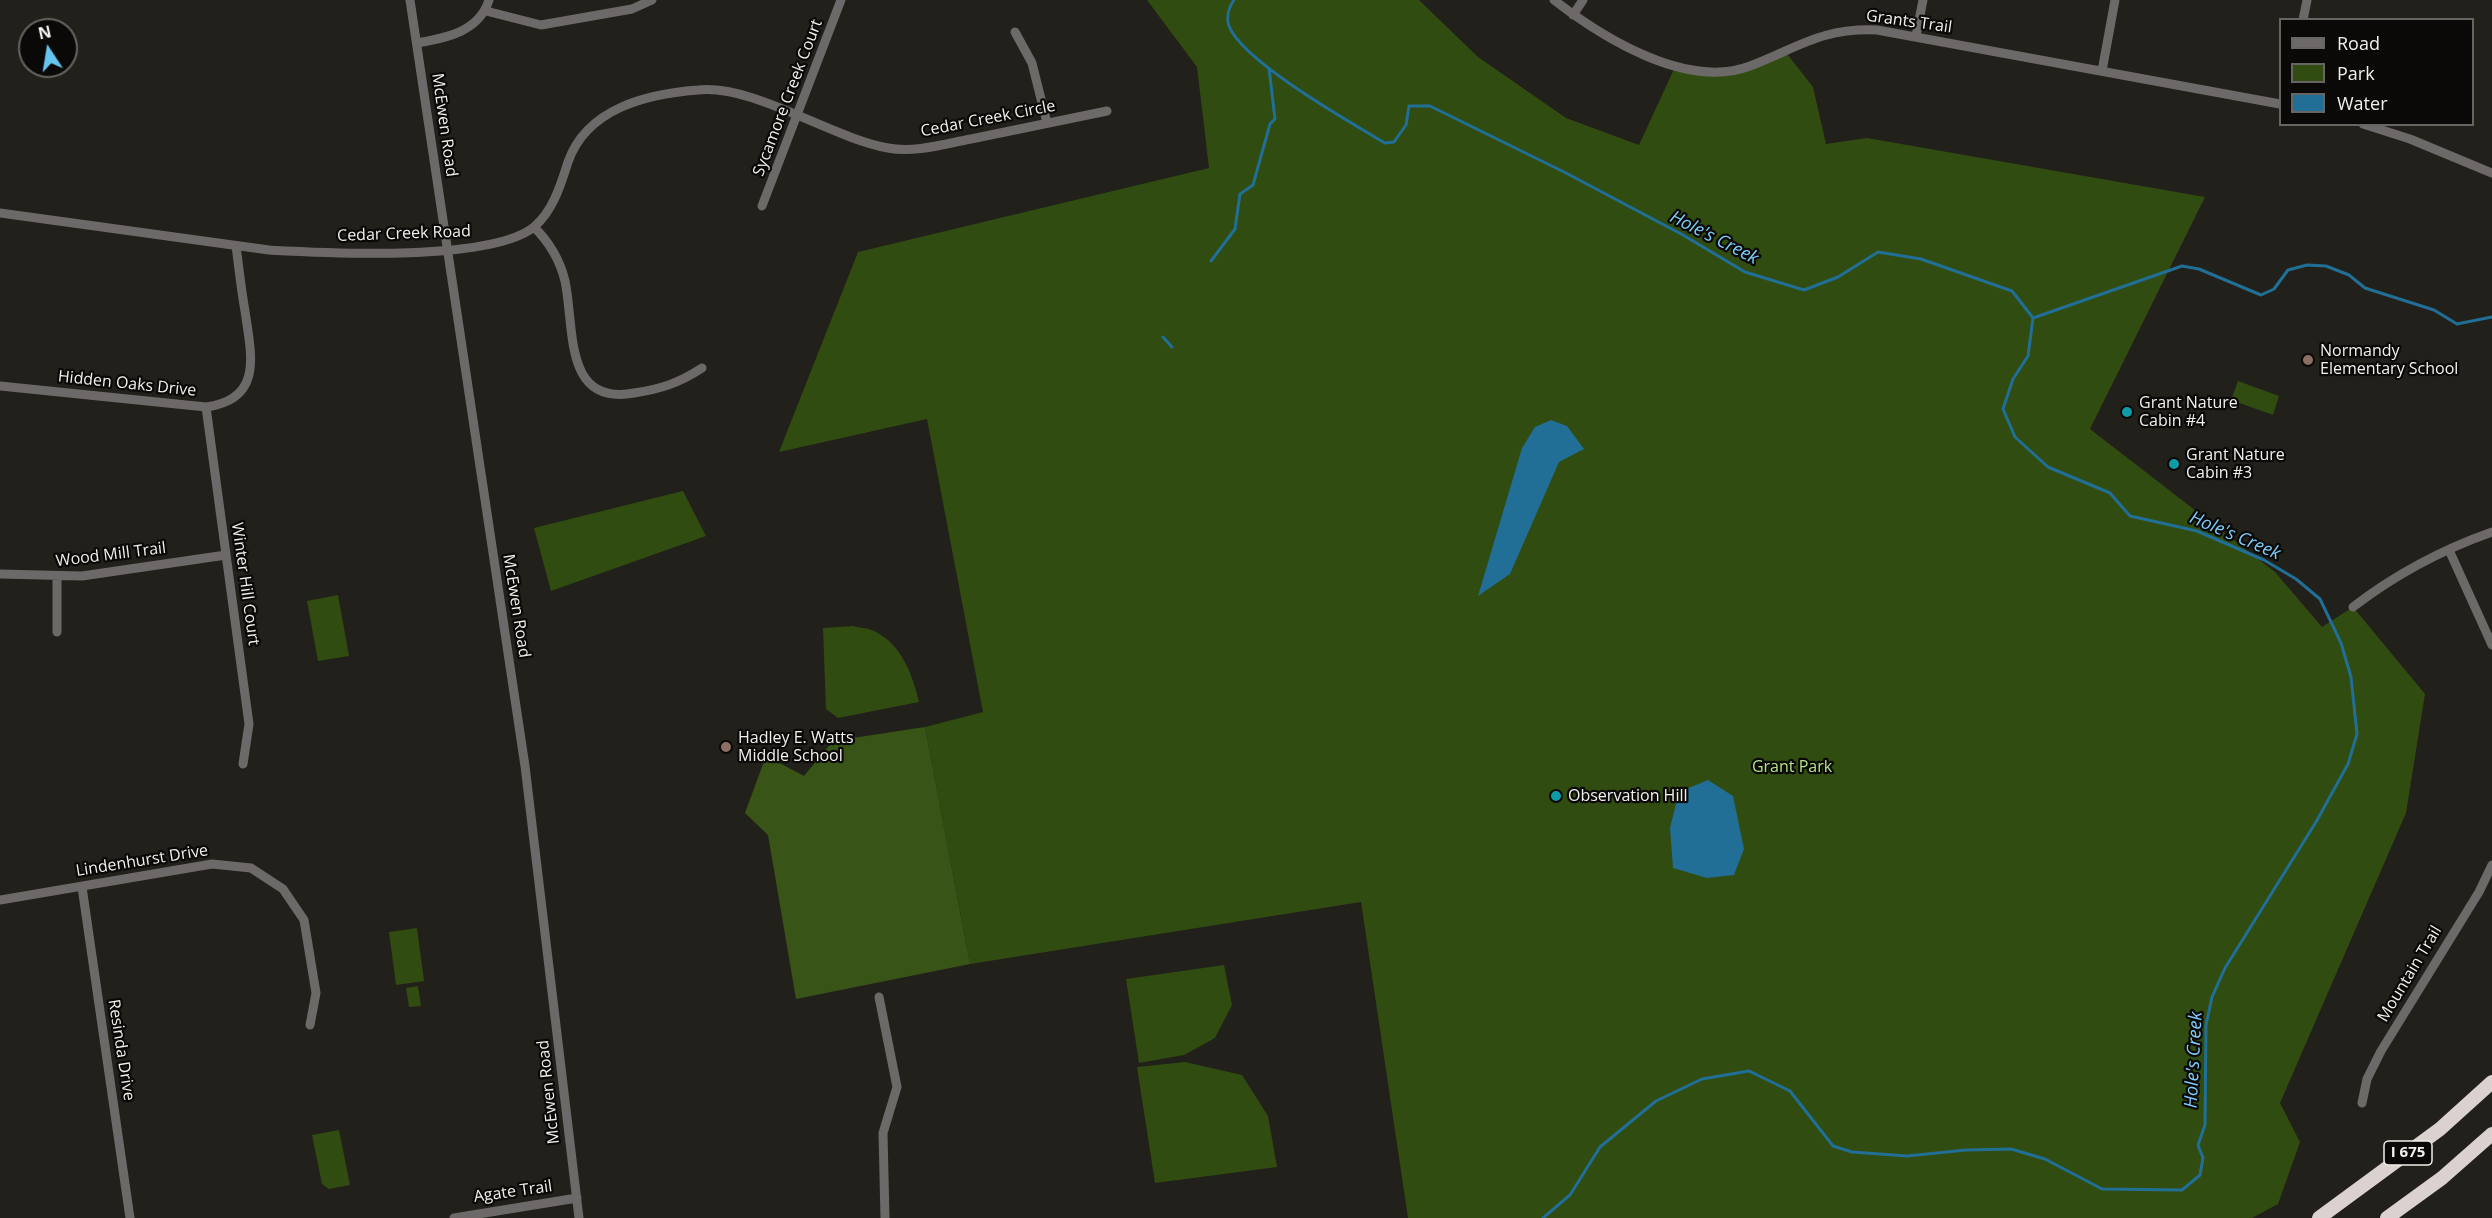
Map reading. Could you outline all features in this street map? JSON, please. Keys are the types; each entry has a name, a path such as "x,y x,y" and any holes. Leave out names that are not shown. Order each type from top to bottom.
{"highway":[{"name":"I 675","path":"2319,1218 2440,1129 2492,1082"},
{"name":"I 675","path":"2387,1218 2442,1178 2492,1134"}],"street":[{"name":"McEwen Road","path":"410,0 525,766 551,960 579,1218"},
{"path":"417,43 456,35 486,10 489,0"},
{"path":"486,10 536,25 632,9 652,0"},
{"name":"Sycamore Creek Court","path":"762,206 841,0"},
{"name":"Grants Trail","path":"1554,0 1573,15 1621,43 1675,67 1704,73 1734,71 1750,66 1810,38 1841,30 1876,30 2279,104"},
{"path":"1573,15 1583,0"},
{"path":"1916,36 1923,0"},
{"path":"2102,71 2115,0"},
{"path":"2303,18 2307,0"},
{"path":"1015,32 1032,63 1047,123"},
{"name":"Cedar Creek Road","path":"0,213 236,246 311,252 447,250 496,244 534,226 552,203 570,158 584,132 600,118 618,107 698,89 729,91 840,132"},
{"name":"Cedar Creek Circle","path":"840,132 876,145 909,150 1107,111"},
{"path":"2369,126 2492,173"},
{"path":"534,226 548,243 561,268 578,367 593,387 620,396 671,386 702,368"},
{"name":"Hidden Oaks Drive","path":"0,386 206,407 229,401 239,394 251,369 236,246"},
{"name":"Winter Hill Court","path":"206,407 249,724 243,764"},
{"path":"2353,608 2397,575 2492,532"},
{"path":"2449,550 2492,645"},
{"name":"Wood Mill Trail","path":"0,574 57,577 226,555"},
{"path":"57,577 57,632"},
{"name":"Lindenhurst Drive","path":"0,900 212,864 238,865 262,873 284,889 304,920 316,993 310,1025"},
{"name":"Mountain Trail","path":"2362,1103 2367,1079 2381,1051 2479,892 2492,864"},
{"name":"Resinda Drive","path":"82,887 130,1218"},
{"path":"879,997 897,1087 883,1133 885,1218"},
{"name":"Agate Trail","path":"454,1218 576,1198"}],"green space":[{"name":"Grant Park","path":"1147,0 1419,0 1478,57 1566,118 1639,145 1675,67 1719,73 1784,50 1813,87 1826,144 1867,138 2205,197 2090,429 2275,572 2322,627 2353,607 2425,694 2406,813 2280,1103 2300,1142 2278,1204 2252,1218 1408,1218 1361,902 970,964 925,727 983,712 927,419 779,452 858,252 1209,168 1197,67"},
{"path":"2238,381 2279,396 2273,415 2231,400"},
{"path":"683,491 706,536 551,591 534,528"},
{"path":"338,595 349,656 318,661 307,601"},
{"path":"853,626 874,631 893,645 910,672 919,702 838,718 826,709 823,628"},
{"path":"925,727 970,964 796,999 768,835 745,813 766,756 804,776 833,741"},
{"path":"417,928 424,981 396,985 389,932"},
{"path":"1224,965 1232,1005 1215,1038 1184,1055 1139,1063 1126,979"},
{"path":"418,986 421,1006 409,1007 406,988"},
{"path":"1185,1062 1242,1075 1268,1116 1277,1167 1155,1183 1137,1067"},
{"path":"339,1130 350,1185 329,1189 322,1184 312,1135"}],"water":[{"path":"1551,420 1567,426 1584,449 1559,462 1510,574 1478,596 1522,448 1535,427"},
{"path":"1708,780 1733,796 1744,849 1734,875 1707,878 1673,868 1670,828 1679,792"}],"waterway":[{"name":"Hole's Creek","path":"1234,0 1228,12 1229,26 1238,40 1254,56 1299,90 1385,143 1394,142 1406,125 1409,106 1430,106 1566,173 1683,235 1745,272 1804,290 1838,277 1878,252 1921,259 2012,291 2033,318 2028,356 2013,379 2003,409 2015,437 2048,467 2110,493 2130,516 2197,531 2264,560 2296,579 2320,599 2341,643 2351,677 2357,734 2348,764 2316,822 2225,968 2212,997 2206,1025 2205,1125 2198,1145 2203,1158 2200,1175 2182,1190 2102,1189 2045,1159 2011,1149 1966,1150 1907,1156 1852,1152 1833,1146 1790,1091 1749,1071 1702,1079 1656,1101 1600,1147 1570,1195 1543,1218"},
{"path":"1211,261 1235,229 1240,194 1253,185 1270,124 1275,119 1269,68"},
{"path":"2033,318 2182,266 2199,269 2261,295 2274,289 2288,270 2307,265 2326,266 2349,275 2365,288 2434,310 2457,324 2492,317"},
{"path":"1163,337 1172,347"}],"place":[{"name":"Normandy Elementary School","path":"2308,360"},
{"name":"Grant Nature Cabin #4","path":"2127,412"},
{"name":"Grant Nature Cabin #3","path":"2174,464"},
{"name":"Hadley E. Watts Middle School","path":"726,747"},
{"name":"Observation Hill","path":"1556,796"}]}
